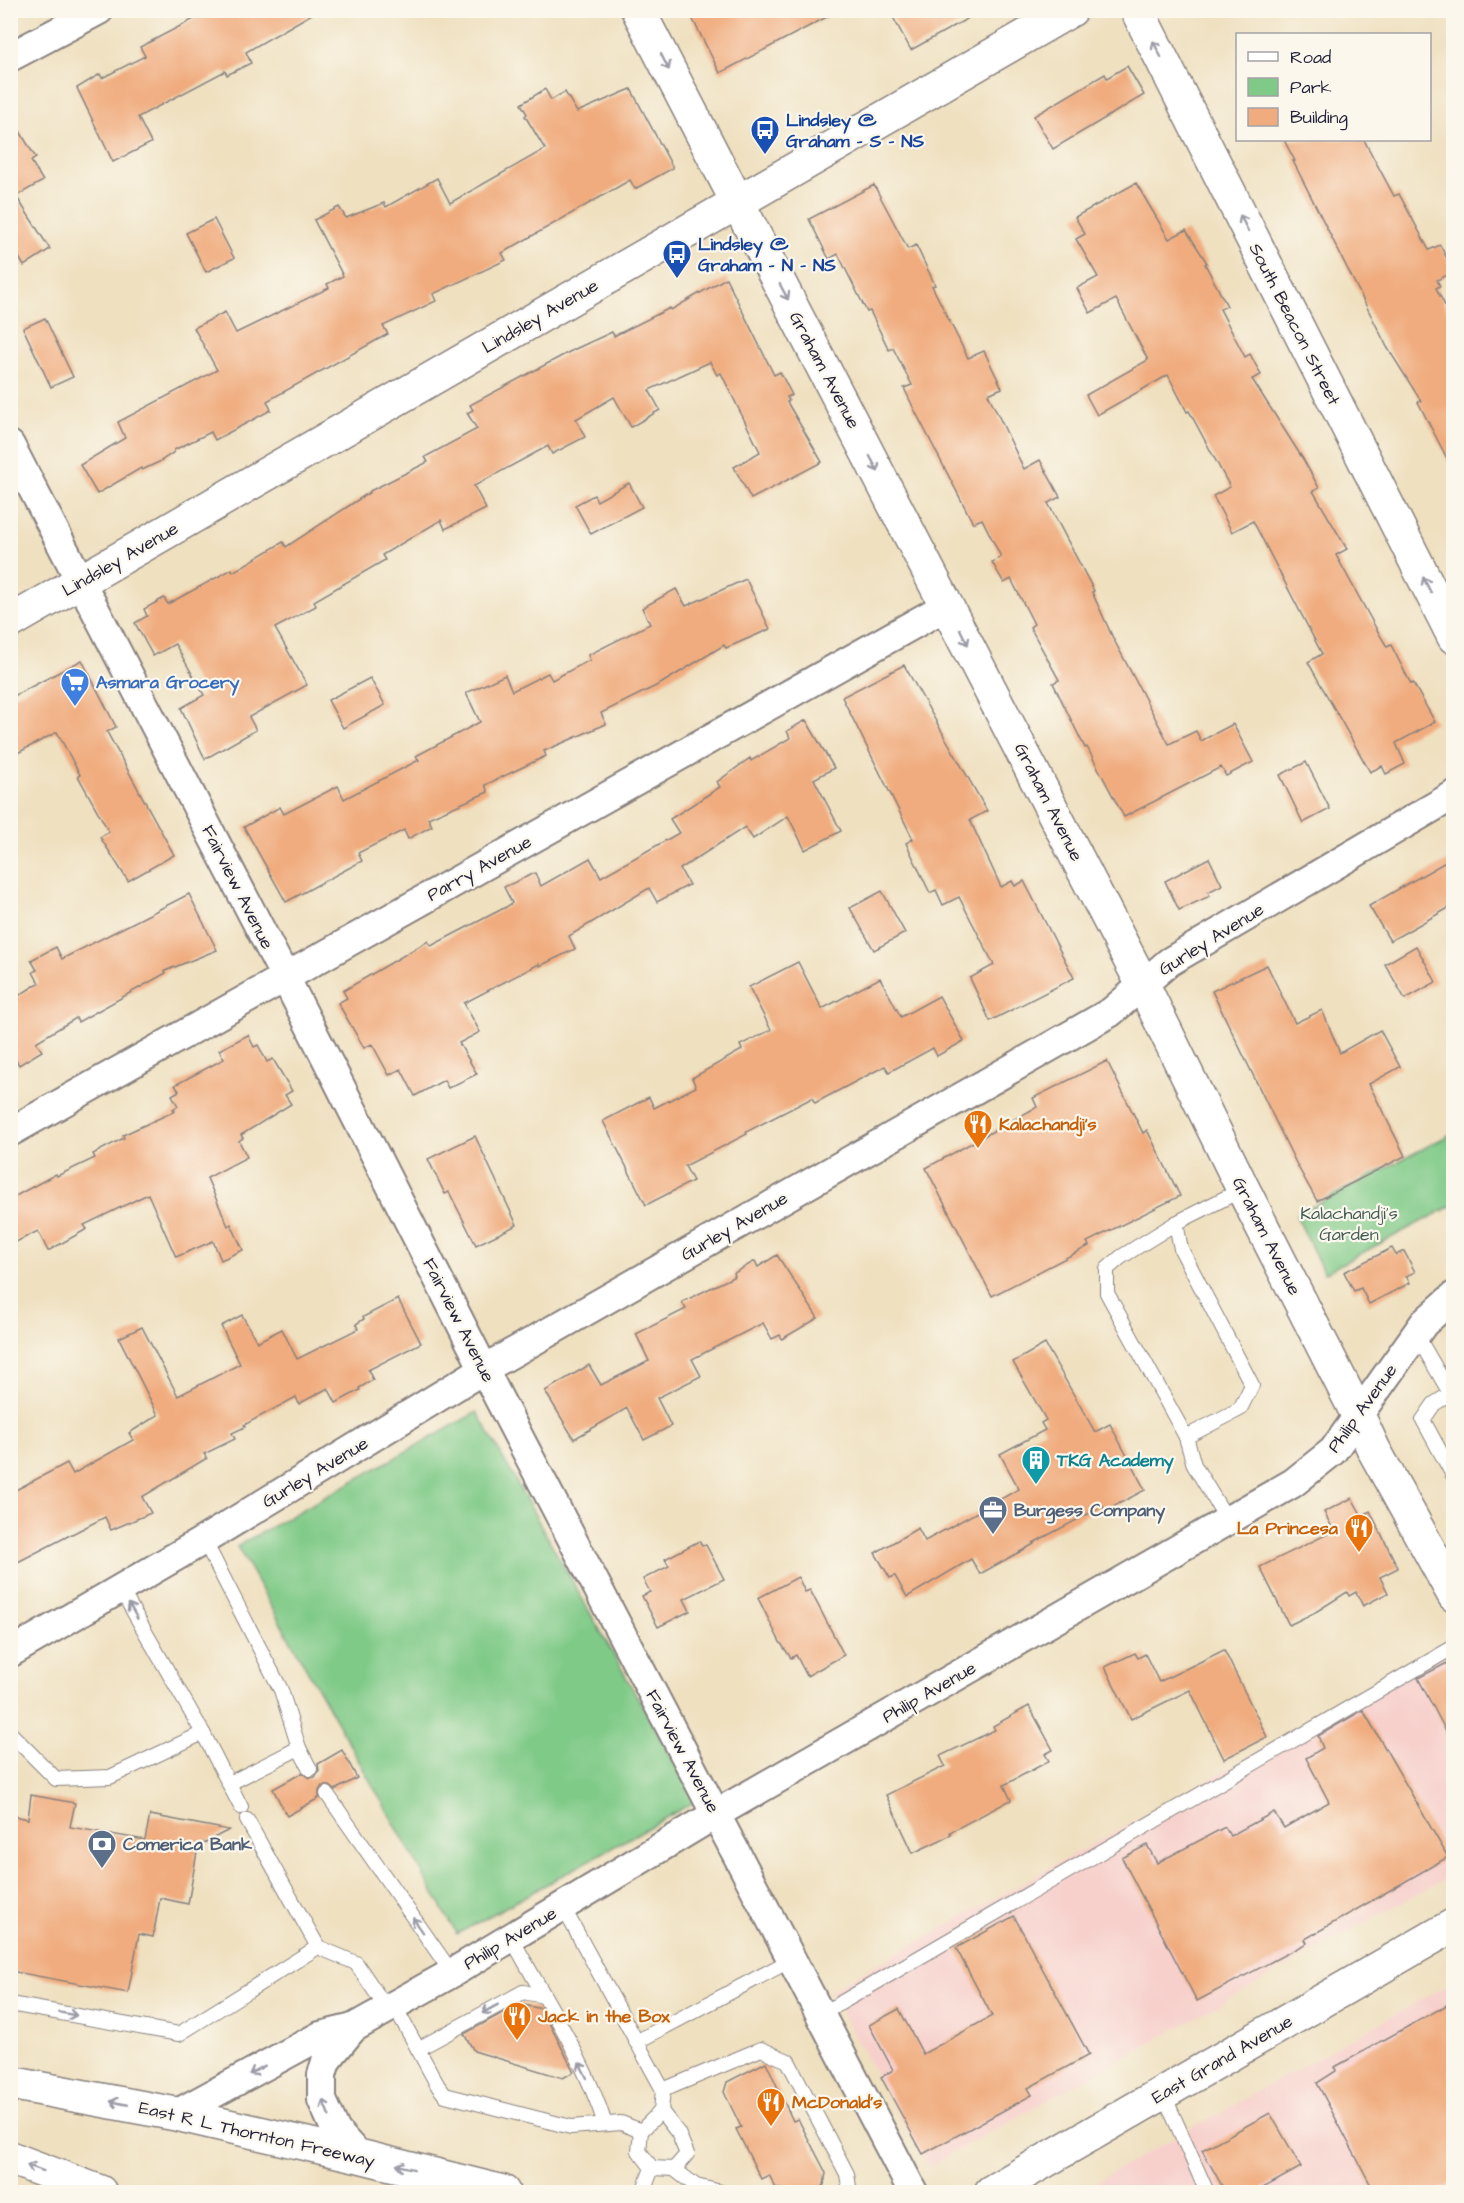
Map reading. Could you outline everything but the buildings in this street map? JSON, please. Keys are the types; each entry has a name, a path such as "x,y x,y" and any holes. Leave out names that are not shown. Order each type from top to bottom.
{"main road":[{"name":"Graham Avenue","path":"638,10 1143,985 1374,1450 1452,1591"},
{"name":"Lindsley Avenue","path":"10,622 1071,10"},
{"name":"South Beacon Street","path":"1137,10 1454,637"},
{"name":"East Grand Avenue","path":"991,2193 1454,1925"},
{"name":"East R L Thornton Freeway","path":"10,2083 176,2114 359,2156 503,2193"},
{"path":"10,2158 100,2193"}],"street":[{"path":"10,57 99,10"},
{"name":"Fairview Avenue","path":"10,445 285,977 484,1369 913,2193"},
{"name":"Parry Avenue","path":"10,1132 948,605"},
{"name":"Gurley Avenue","path":"10,1653 204,1540 484,1369 1111,1012 1169,962 1454,795"},
{"name":"Philip Avenue","path":"176,2114 320,2036 352,2028 452,1973 716,1814 1293,1483 1333,1452 1424,1323 1454,1296"},
{"name":"Philip Avenue","path":"352,2028 326,2061 322,2075 322,2100 336,2131 359,2156"}],"lane":[{"path":"1228,1521 1194,1465 1186,1437 1107,1293 1107,1269 1121,1257 1176,1223 1243,1189"},
{"path":"1176,1223 1181,1249 1252,1385 1240,1409 1186,1437"},
{"path":"1416,1334 1452,1397 1434,1404 1423,1420 1454,1477"},
{"path":"204,1540 281,1690 299,1748 310,1769"},
{"path":"120,1588 203,1733 318,1947 356,1963 391,2007 445,2095 571,2127 621,2123 642,2131"},
{"path":"820,2015 1454,1647"},
{"path":"10,1733 56,1779 110,1777 203,1733"},
{"path":"230,1783 299,1748"},
{"path":"327,1794 452,1973"},
{"path":"563,1907 663,2090 661,2111 642,2131 639,2151 652,2168 674,2169 696,2186 721,2193"},
{"path":"512,1937 561,2023 597,2098 605,2124"},
{"path":"10,2004 178,2034 318,1947"},
{"path":"636,2042 791,1960"},
{"path":"418,2049 523,1992 544,1996"},
{"path":"663,2090 761,2049 788,2061 848,2174 847,2193"},
{"path":"1163,2092 1207,2193"},
{"path":"661,2111 678,2133 687,2154 674,2169"},
{"path":"644,2193 652,2168"}],"shaded area":[{"path":"1443,1649 1453,1668 1453,1874 928,2167 829,1991"},
{"path":"1453,1982 1453,2192 1078,2192"}],"green space":[{"name":"Kalachandji's Garden","path":"1453,1133 1453,1205 1324,1273 1296,1215"},
{"path":"477,1412 696,1801 457,1934 237,1546"}],"place":[{"name":"Lindsley @ Graham - S - NS","path":"765,156"},
{"name":"Lindsley @ Graham - N - NS","path":"677,280"},
{"name":"Asmara Grocery","path":"75,708"},
{"name":"Kalachandji's","path":"978,1150"},
{"name":"TKG Academy","path":"1036,1486"},
{"name":"Burgess Company","path":"993,1536"},
{"name":"La Princesa","path":"1359,1554"},
{"name":"Comerica Bank","path":"102,1870"},
{"name":"Jack in the Box","path":"517,2042"},
{"name":"McDonald's","path":"771,2128"}]}
